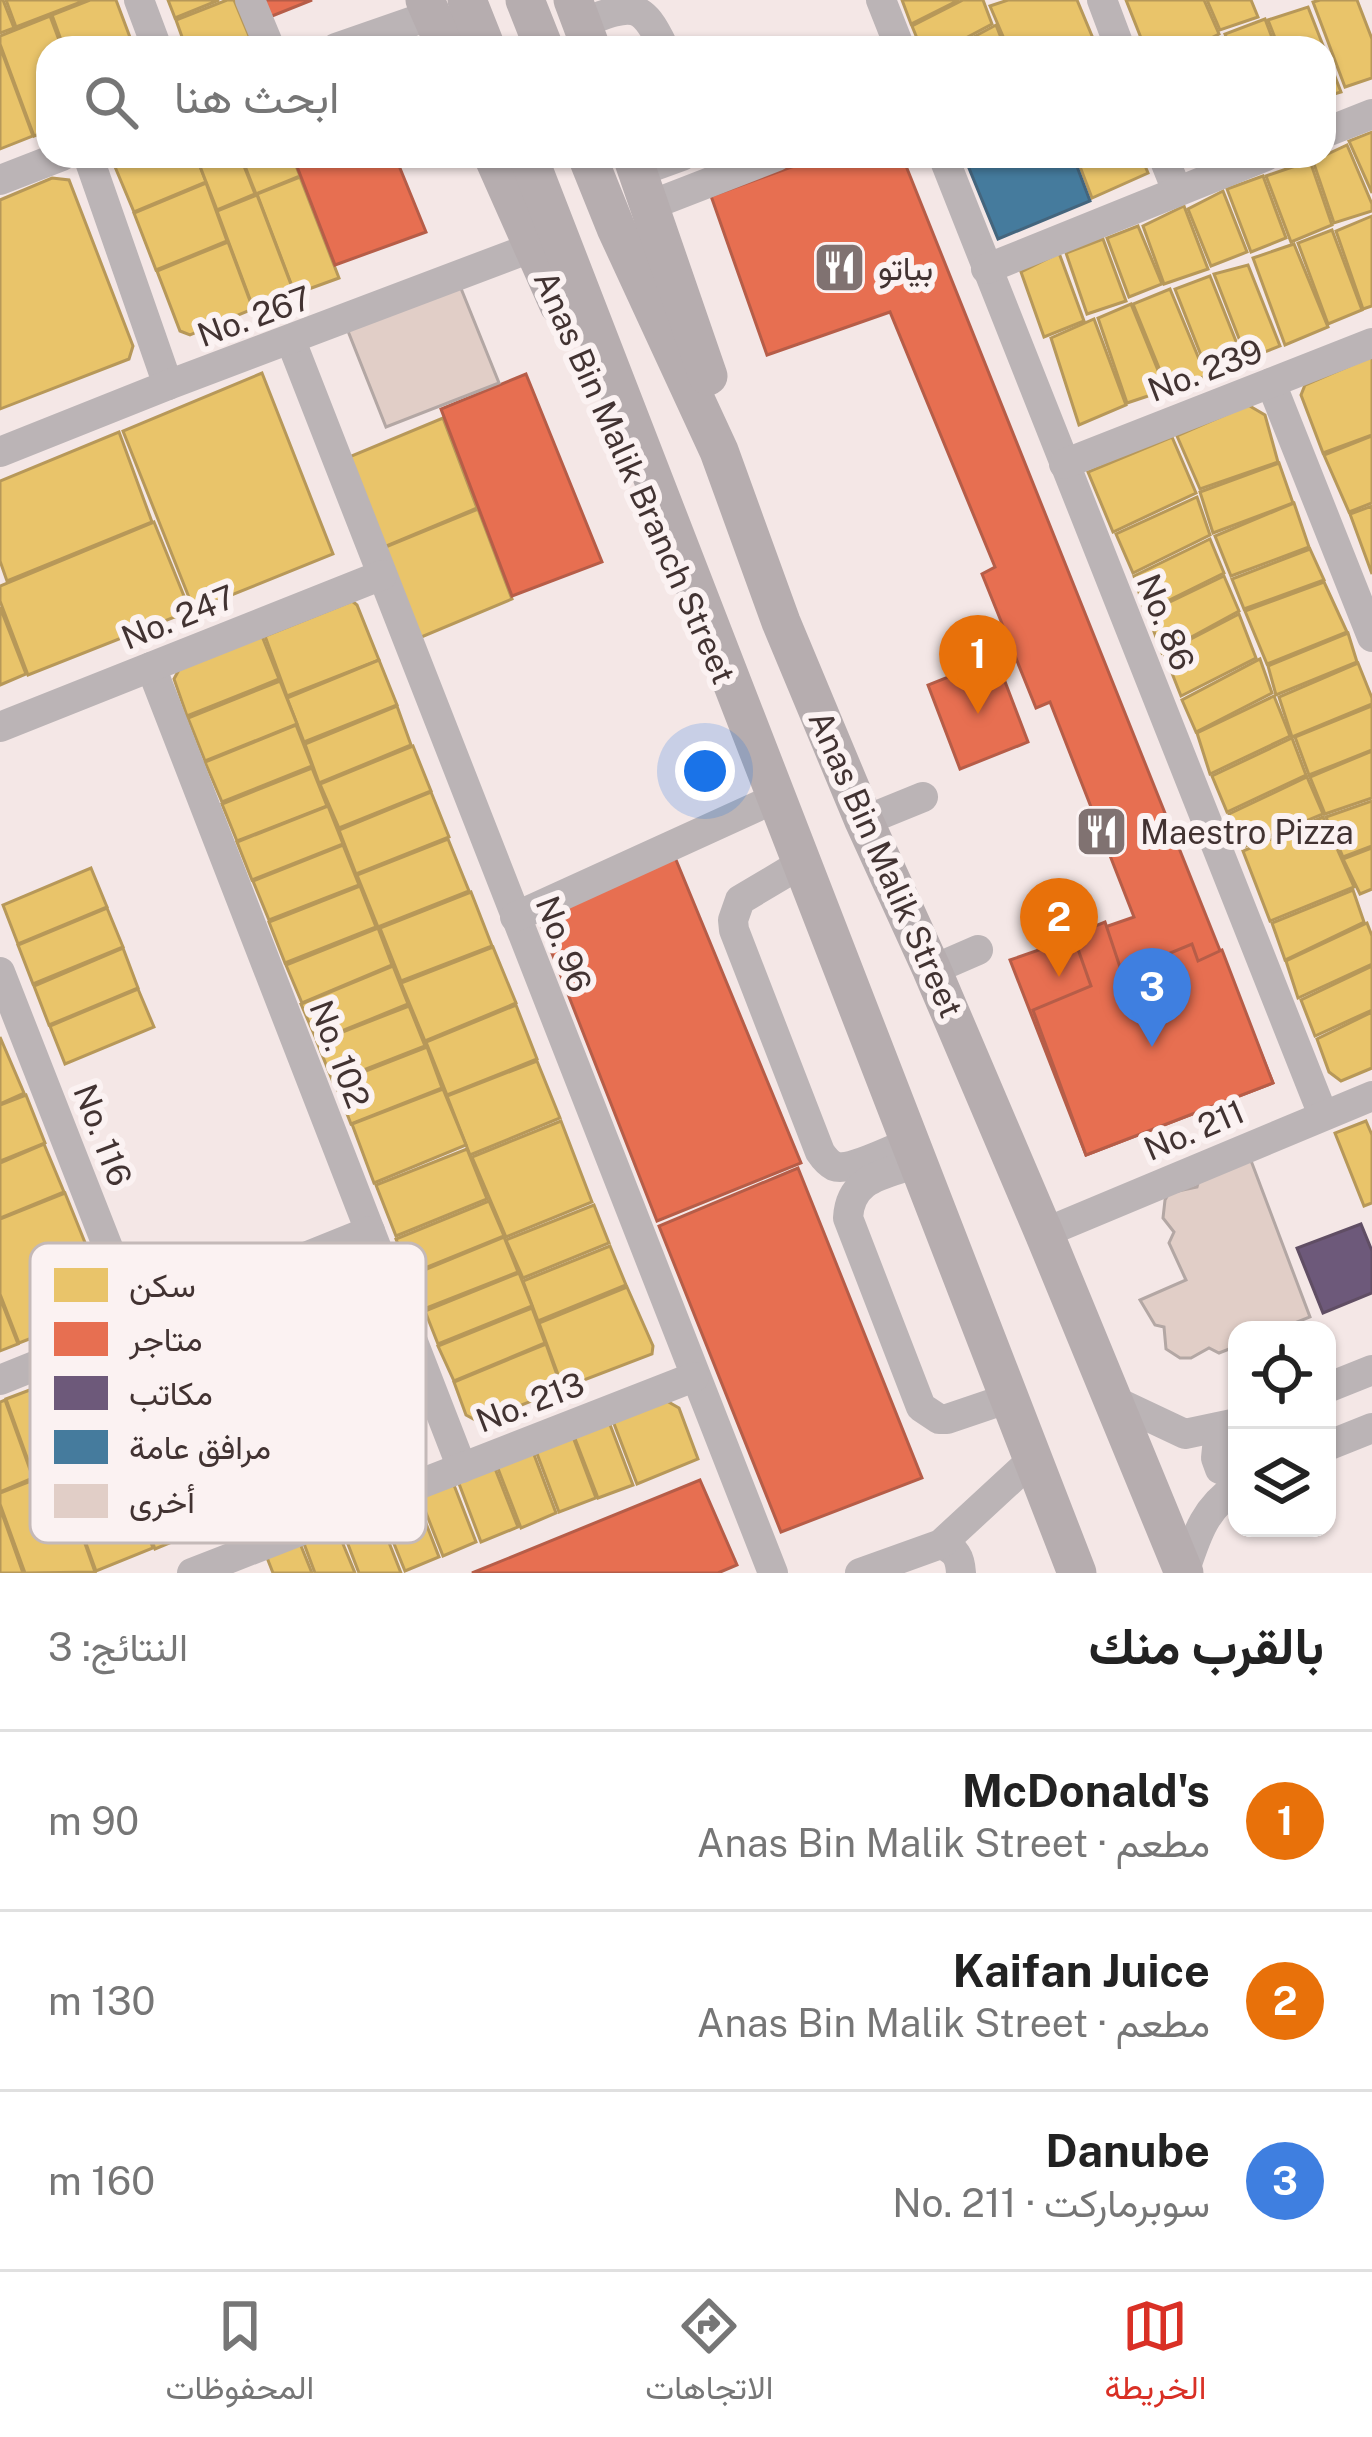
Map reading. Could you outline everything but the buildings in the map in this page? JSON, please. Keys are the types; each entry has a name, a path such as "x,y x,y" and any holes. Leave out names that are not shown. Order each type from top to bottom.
{"main road":[{"path":"525,0 539,36"},
{"path":"442,16 470,36"},
{"name":"Anas Bin Malik Branch Street","path":"498,168 776,798"},
{"path":"533,168 1077,1573"},
{"name":"Anas Bin Malik Street","path":"592,168 718,451 781,622 1044,1233 1184,1573"},
{"path":"640,178 721,413 718,451"}],"street":[{"path":"139,0 152,36"},
{"path":"250,0 265,36"},
{"path":"881,0 895,36"},
{"path":"1102,0 1116,36"},
{"path":"582,24 628,5 651,15 659,36"},
{"path":"376,36 442,16"},
{"path":"1336,128 1372,114"},
{"path":"0,179 36,166"},
{"path":"92,168 168,386"},
{"path":"640,178 709,168"},
{"name":"No. 86","path":"948,168 1323,1115"},
{"path":"1167,168 1177,191"},
{"path":"986,269 1235,168"},
{"name":"No. 267","path":"0,452 533,248"},
{"name":"No. 96","path":"291,341 773,1573"},
{"name":"No. 239","path":"1064,464 1372,343"},
{"path":"1271,383 1372,637"},
{"name":"No. 247","path":"0,727 382,575"},
{"name":"No. 102","path":"151,667 375,1243"},
{"path":"864,820 923,797"},
{"path":"515,916 776,798"},
{"path":"802,863 740,900 733,920 742,952 820,1152 830,1164 850,1167 913,1153"},
{"path":"932,970 978,950"},
{"name":"No. 116","path":"0,972 106,1243"},
{"name":"No. 211","path":"1044,1233 1372,1096"},
{"path":"913,1153 854,1190 848,1218 921,1407 947,1419 1010,1398"},
{"path":"340,1243 370,1231"},
{"path":"0,1380 30,1368"},
{"path":"1336,1384 1372,1370"},
{"name":"No. 102","path":"426,1377 461,1468"},
{"name":"No. 213","path":"426,1483 694,1377"},
{"path":"1115,1402 1185,1434 1228,1425"},
{"path":"1336,1442 1372,1428"},
{"path":"1228,1430 1218,1438 1216,1459 1220,1469 1228,1471"},
{"path":"860,1573 941,1544 1033,1459"},
{"path":"1184,1573 1216,1501 1228,1493"},
{"name":"No. 213","path":"192,1573 240,1564 288,1543"},
{"path":"941,1544 953,1549 961,1573"}],"place":[{"name":"بياتو","path":"839,268"},
{"name":"McDonald's","path":"978,714"},
{"name":"Maestro Pizza","path":"1101,832"},
{"name":"Kaifan Juice","path":"1059,977"},
{"name":"Danube","path":"1152,1047"}]}
